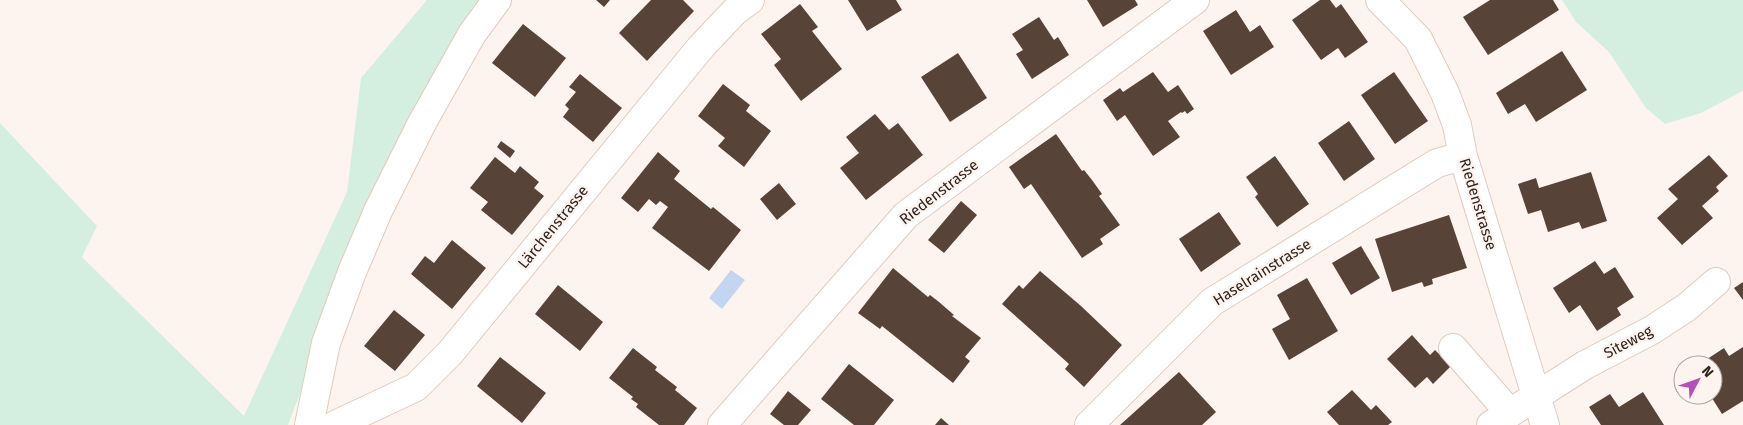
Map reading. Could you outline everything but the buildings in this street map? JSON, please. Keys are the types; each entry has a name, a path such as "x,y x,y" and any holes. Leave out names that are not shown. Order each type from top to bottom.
{"street":[{"path":"309,425 326,343 352,272 378,211 422,123 472,34 497,0"},
{"name":"Riedenstrasse","path":"722,425 906,215 1195,0"},
{"name":"Riedenstrasse","path":"1380,0 1418,39 1445,93 1457,125 1463,156 1544,425"},
{"name":"Lärchenstrasse","path":"335,425 416,386 450,354 736,4"},
{"name":"Haselrainstrasse","path":"1089,425 1212,302 1437,163 1463,156"},
{"name":"Siteweg","path":"1501,419 1585,365 1652,330 1687,307 1716,282"},
{"path":"1453,348 1501,419"}],"green space":[{"path":"427,0 489,0 310,367 288,425 0,425 0,123 97,226 82,257 244,416 347,192 361,78"},
{"path":"1562,0 1743,0 1743,91 1701,113 1665,124 1646,108 1609,52 1576,22"}],"water":[{"path":"731,270 745,280 722,309 709,298"}]}
